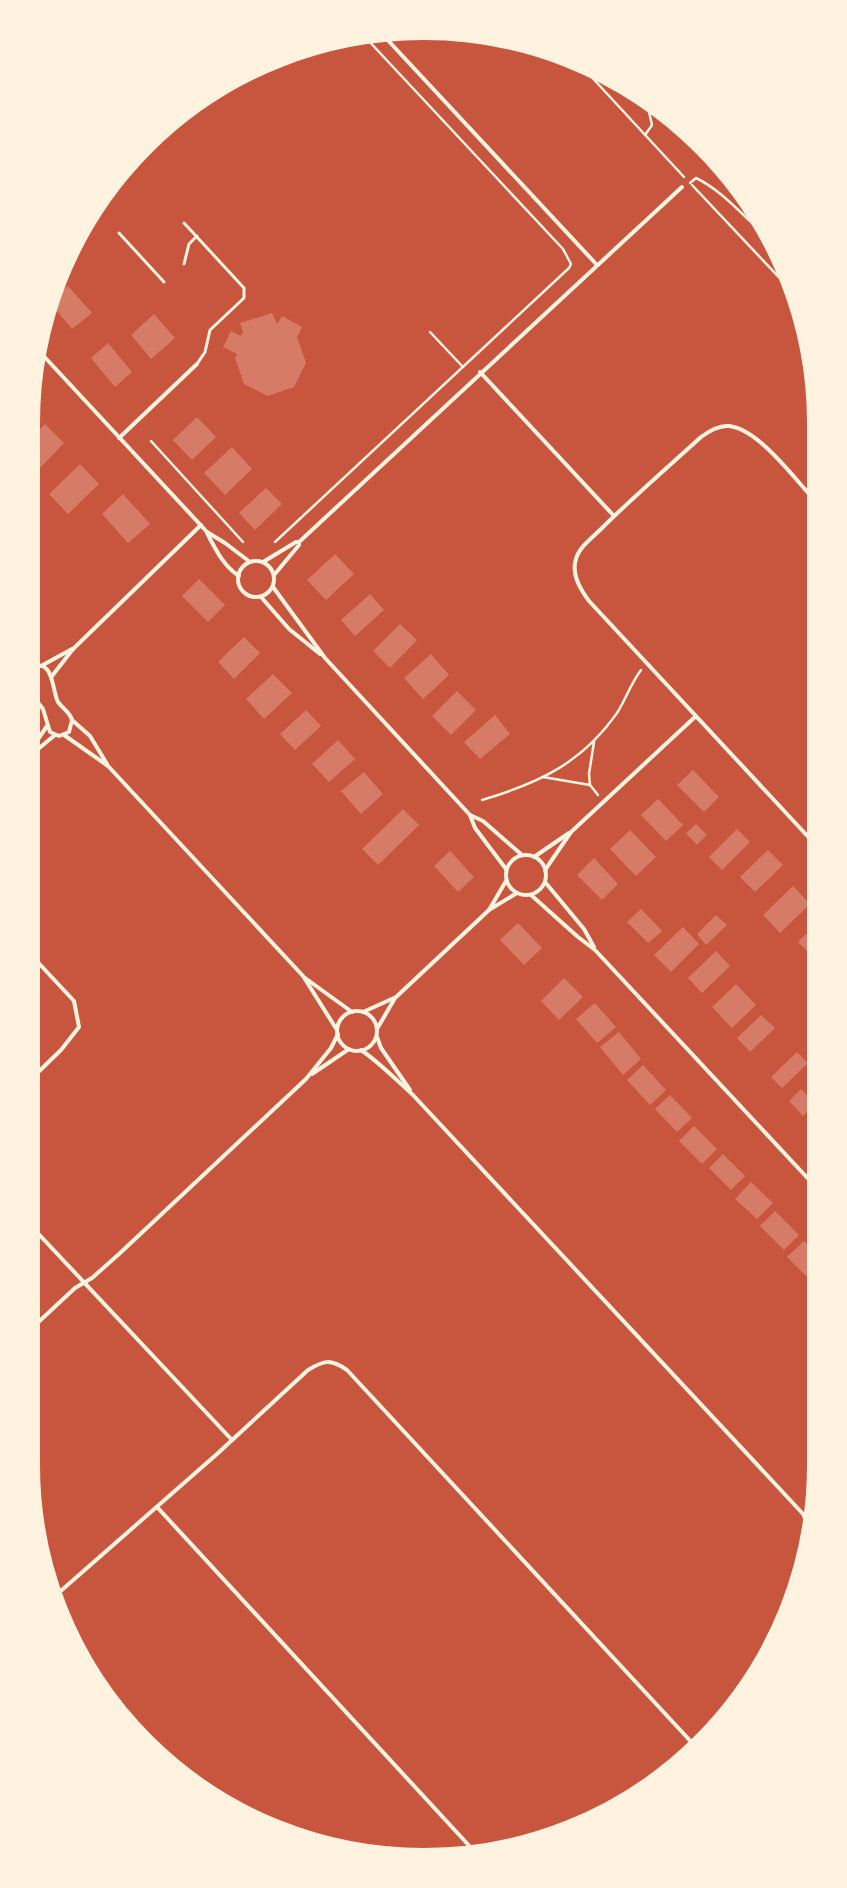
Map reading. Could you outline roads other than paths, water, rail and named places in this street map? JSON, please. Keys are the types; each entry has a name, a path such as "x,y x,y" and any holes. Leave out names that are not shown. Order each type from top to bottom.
{"street":[{"path":"388,41 597,265"},
{"path":"274,574 299,545 299,542 480,372 682,187"},
{"path":"45,357 201,525 207,532 215,550 232,572 239,576"},
{"path":"119,438 197,364"},
{"path":"480,372 614,516"},
{"path":"808,494 762,443 751,434 738,428 728,426 710,431 614,516 582,547 576,558 574,568 580,589 808,837"},
{"path":"52,676 72,649 201,525"},
{"path":"207,532 225,542 250,562"},
{"path":"263,562 272,569 274,574 273,587 270,592 261,597 246,594 240,586 239,576 245,565 250,562 263,562 296,542 299,542"},
{"path":"273,587 325,658 470,816 475,828 506,868"},
{"path":"261,597 289,629 325,658"},
{"path":"72,649 41,666 52,676 56,696 72,720 90,736 108,766 303,976 352,1012"},
{"path":"39,704 43,709 50,732 55,735 64,735 108,766"},
{"path":"534,857 571,832 696,716"},
{"path":"64,735 71,728 72,720"},
{"path":"39,738 47,726"},
{"path":"39,748 55,735"},
{"path":"470,816 483,821 522,855 534,857 543,865 545,870 545,882 542,887 532,895 526,896 516,893 506,881"},
{"path":"545,870 571,832"},
{"path":"489,910 506,881 506,868 512,860 522,855"},
{"path":"545,882 584,930 595,950"},
{"path":"361,1050 372,1044 376,1036 377,1029 395,998 489,910 516,893"},
{"path":"532,895 578,937 595,950 808,1179"},
{"path":"39,964 74,1001 79,1027 61,1050 39,1071"},
{"path":"303,976 338,1032 343,1044 349,1049 361,1050 375,1059 412,1094 804,1515"},
{"path":"39,1321 75,1288 92,1278 119,1254 306,1078 331,1048 342,1018 352,1012 362,1012 395,998"},
{"path":"362,1012 372,1018 377,1029"},
{"path":"376,1036 381,1048 412,1094"},
{"path":"306,1078 349,1049"},
{"path":"39,1235 232,1440"},
{"path":"60,1591 232,1440 308,1370 320,1362 330,1361 347,1370 690,1741"},
{"path":"157,1507 470,1846"}],"lane":[{"path":"184,223 244,288 244,298 210,330 205,352 197,364"},
{"path":"119,233 164,282"},
{"path":"184,264 189,244 197,236"}]}
